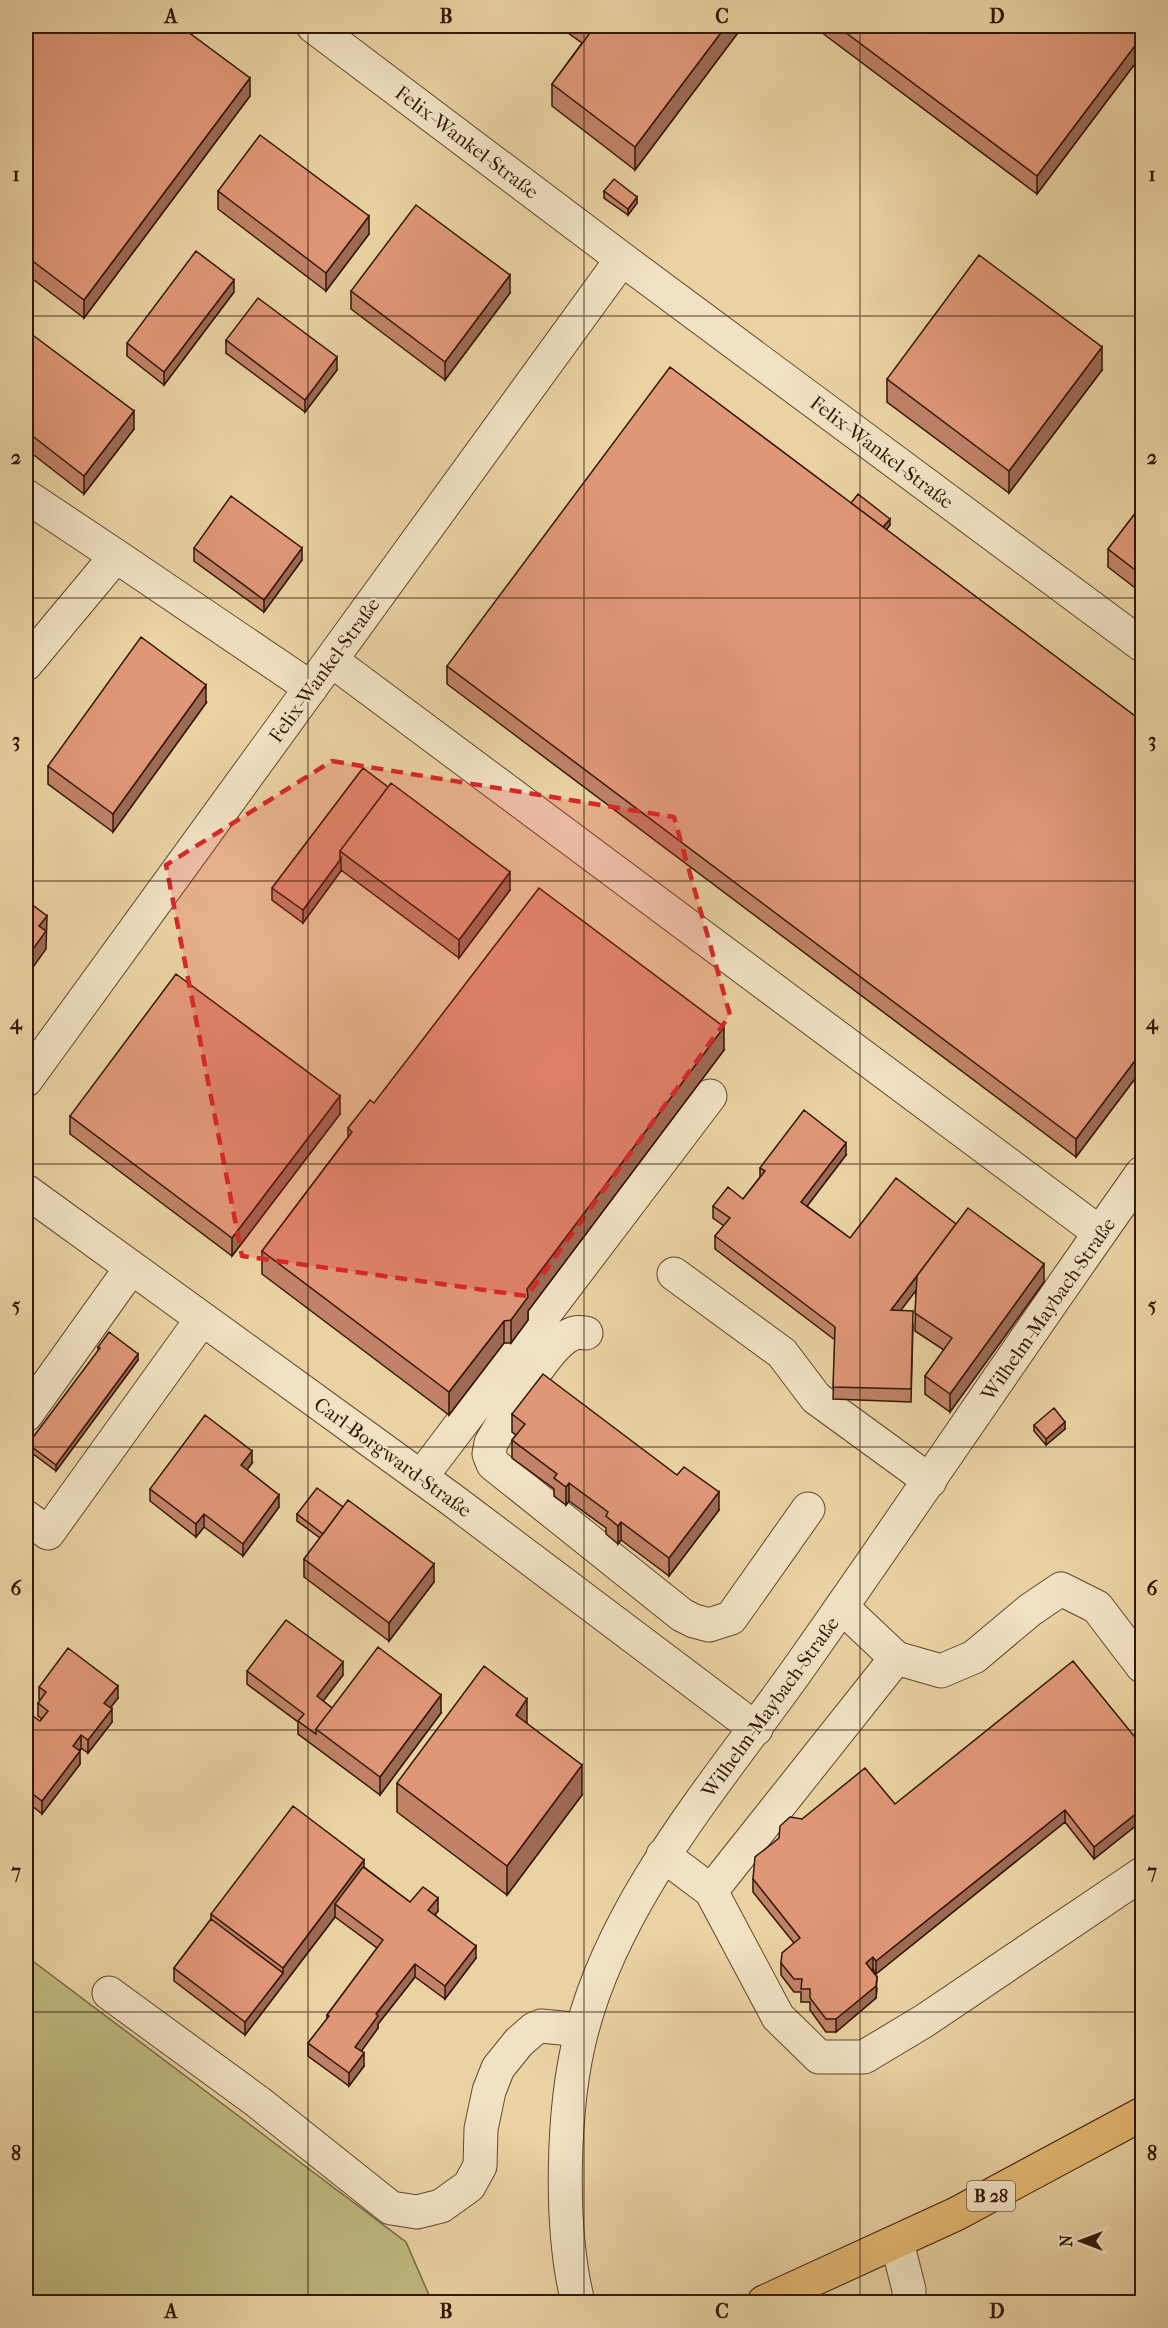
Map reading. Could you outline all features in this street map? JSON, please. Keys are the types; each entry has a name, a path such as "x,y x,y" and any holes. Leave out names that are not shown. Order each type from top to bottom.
{"main road":[{"name":"B 28","path":"764,2302 897,2242 1007,2187 1143,2114"}],"street":[{"name":"Felix-Wankel-Straße","path":"313,26 622,259 1143,645"},
{"name":"Felix-Wankel-Straße","path":"26,1080 622,259"},
{"path":"26,496 311,688"},
{"path":"26,664 116,556"},
{"path":"331,660 1100,1233"},
{"path":"421,1477 477,1391 710,1096"},
{"name":"Wilhelm-Maybach-Straße","path":"578,2302 572,2277 565,2151 572,2086 582,2030 602,1974 628,1915 663,1855 842,1607 1143,1173"},
{"name":"Carl-Borgward-Straße","path":"26,1191 421,1477 756,1729"},
{"path":"26,1415 131,1268"},
{"path":"674,1274 782,1353 816,1398 930,1481"},
{"path":"26,1517 48,1533 202,1319"},
{"path":"586,1334 576,1332 565,1338 552,1352 491,1443 489,1454 493,1464 673,1608 694,1622 709,1625 731,1618 808,1509"},
{"path":"842,1607 896,1658 940,1671 974,1657 1030,1610 1061,1589 1097,1607 1143,1666"},
{"path":"711,1891 896,1658"},
{"path":"663,1855 711,1891 778,2017 819,2057 864,2057 924,2021 1143,1874"},
{"path":"109,1993 258,2102 391,2208 417,2212 441,2206 469,2186 480,2166 482,2129 489,2091 498,2068 519,2042 534,2029 542,2026 582,2030"},
{"path":"897,2242 909,2290 909,2302"}],"highlighted area":[{"path":"332,761 674,817 730,1015 527,1296 242,1256 166,865"}],"shaded area":[{"path":"26,1956 406,2242 432,2302 26,2302"}],"building":[{"path":"26,26 180,26 250,78 84,300 26,256"},
{"path":"589,26 726,26 635,147 552,84 593,29"},
{"path":"837,26 1143,26 1143,35 1037,176"},
{"path":"260,135 369,216 326,273 218,191"},
{"path":"614,179 637,197 628,209 604,191"},
{"path":"416,205 510,275 445,362 351,291"},
{"path":"196,251 234,280 164,372 127,343"},
{"path":"979,255 1102,347 1009,471 887,379"},
{"path":"258,298 337,357 305,400 226,340"},
{"path":"26,330 134,411 84,476 26,431"},
{"path":"670,367 1143,722 1143,1050 1076,1139 447,666"},
{"path":"858,494 890,519 883,527 851,503"},
{"path":"231,496 302,548 264,600 194,548"},
{"path":"1143,503 1143,576 1108,549"},
{"path":"141,637 206,685 113,814 48,766"},
{"path":"363,768 388,787 340,851 340,860 303,910 272,888"},
{"path":"391,783 510,872 459,940 340,851"},
{"path":"539,888 724,1027 527,1289 528,1297 511,1320 504,1321 449,1392 262,1251 352,1132 348,1128 370,1100 374,1103"},
{"path":"26,900 47,916 39,926 46,931 26,959"},
{"path":"176,974 340,1096 232,1238 70,1116"},
{"path":"804,1110 846,1143 801,1202 850,1238 896,1178 956,1224 891,1310 913,1311 911,1389 833,1387 835,1327 715,1236 730,1218 713,1206 728,1187 743,1199 765,1171 760,1168"},
{"path":"968,1208 1044,1264 950,1394 925,1376 952,1338 915,1313 917,1276"},
{"path":"109,1332 138,1354 56,1465 28,1444 100,1348 98,1347"},
{"path":"543,1374 677,1475 684,1467 719,1492 669,1558 621,1522 618,1526 606,1516 608,1512 569,1483 566,1487 554,1478 557,1474 512,1440 525,1424 512,1414"},
{"path":"1054,1408 1065,1422 1046,1439 1034,1425"},
{"path":"205,1415 252,1451 241,1465 279,1495 243,1544 204,1514 196,1524 150,1489"},
{"path":"317,1488 343,1507 323,1534 297,1514"},
{"path":"348,1500 434,1564 389,1623 304,1559"},
{"path":"286,1620 343,1662 317,1696 332,1708 316,1729 316,1734 298,1721 304,1714 247,1671"},
{"path":"378,1647 441,1695 380,1777 316,1729"},
{"path":"68,1648 118,1686 104,1703 112,1709 88,1740 81,1735 73,1746 80,1751 42,1801 26,1789 26,1720 30,1714 40,1721 48,1711 38,1703 46,1692 39,1687"},
{"path":"1073,1661 1143,1747 1143,1808 1094,1847 1065,1810 876,1961 873,1957 866,1963 877,1977 876,1986 836,2019 826,2019 810,1998 810,1989 801,1989 802,1979 794,1979 781,1963 782,1953 800,1938 753,1879 755,1857 779,1838 780,1826 790,1817 802,1819 865,1768 895,1804"},
{"path":"484,1666 527,1699 516,1715 582,1765 507,1866 397,1783"},
{"path":"293,1806 364,1860 283,1968 211,1914"},
{"path":"363,1867 410,1902 423,1887 438,1898 428,1910 476,1946 445,1986 415,1964 376,2014 378,2016 355,2047 364,2053 349,2073 308,2043 383,1940 335,1904"},
{"path":"211,1919 283,1973 245,2022 174,1968"}]}
